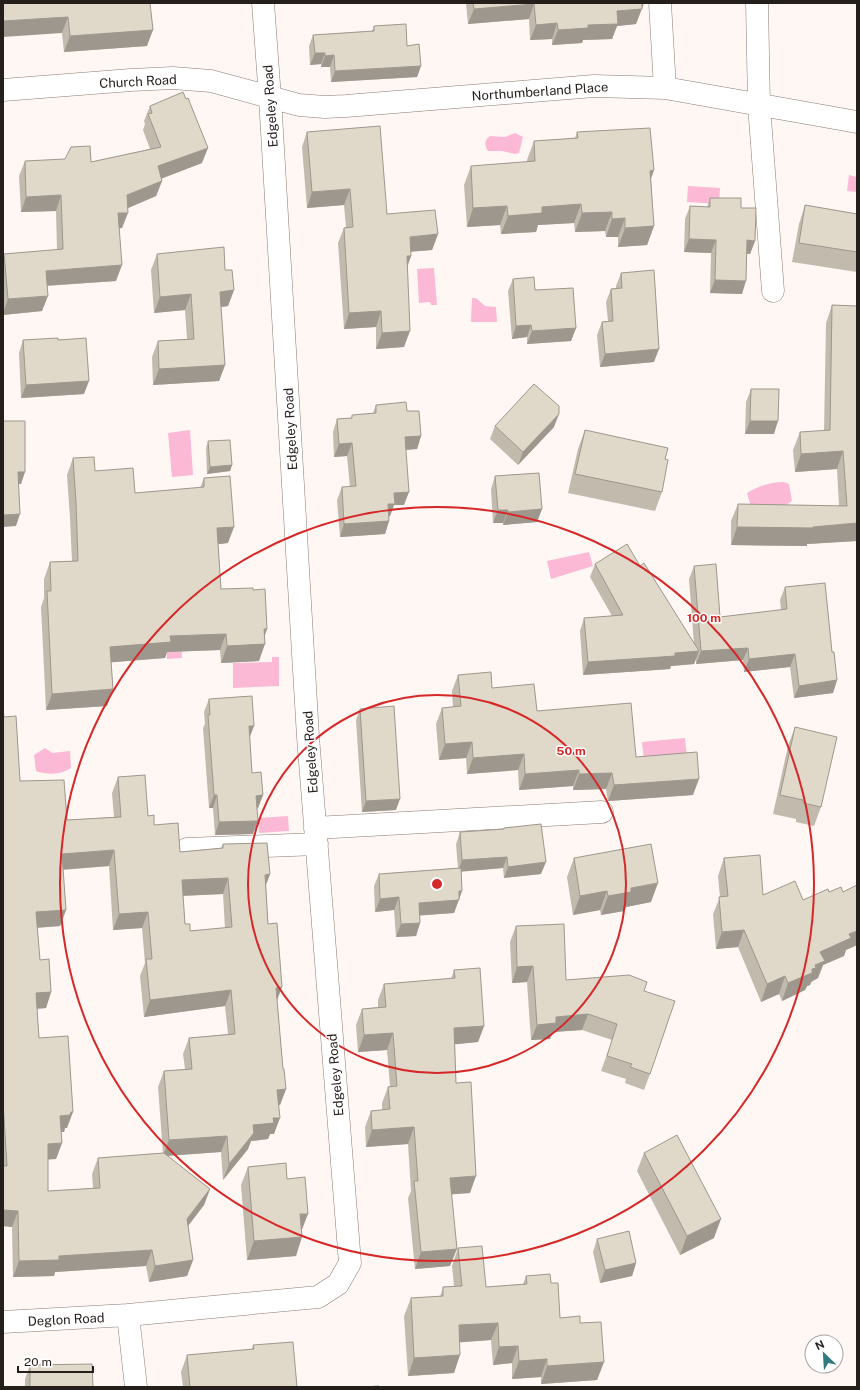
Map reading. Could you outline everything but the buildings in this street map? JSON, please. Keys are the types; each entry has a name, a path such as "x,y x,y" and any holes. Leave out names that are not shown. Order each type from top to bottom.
{"street":[{"name":"Edgeley Road","path":"128,1315 318,1297 338,1284 350,1263 307,721 263,3"},
{"path":"660,3 665,88"},
{"path":"757,3 760,105 773,291"},
{"name":"Church Road","path":"3,90 173,78 211,81 270,98"},
{"name":"Northumberland Place","path":"270,98 299,105 339,106 594,86 665,88 857,122"},
{"path":"187,849 316,836 602,812"},
{"path":"128,1315 136,1387"},
{"name":"Deglon Road","path":"3,1322 128,1315"}],"shaded area":[{"path":"515,133 523,137 519,153 515,154 502,151 488,151 485,143 490,136 505,137"},
{"path":"849,175 857,177 857,192 847,191"},
{"path":"688,186 720,188 719,204 687,202"},
{"path":"434,268 437,305 431,305 430,302 419,303 417,269"},
{"path":"472,298 476,298 485,306 496,307 497,322 471,322"},
{"path":"190,430 193,475 172,477 168,433"},
{"path":"784,482 789,484 792,501 782,508 752,510 747,493 765,485"},
{"path":"589,552 593,566 551,579 547,561"},
{"path":"165,627 180,627 182,658 167,659"},
{"path":"272,657 279,657 279,686 233,688 233,663 272,662"},
{"path":"685,738 687,757 644,761 642,742"},
{"path":"45,748 52,753 70,751 71,768 54,774 36,771 34,755"},
{"path":"288,816 289,831 259,833 258,818"}]}
